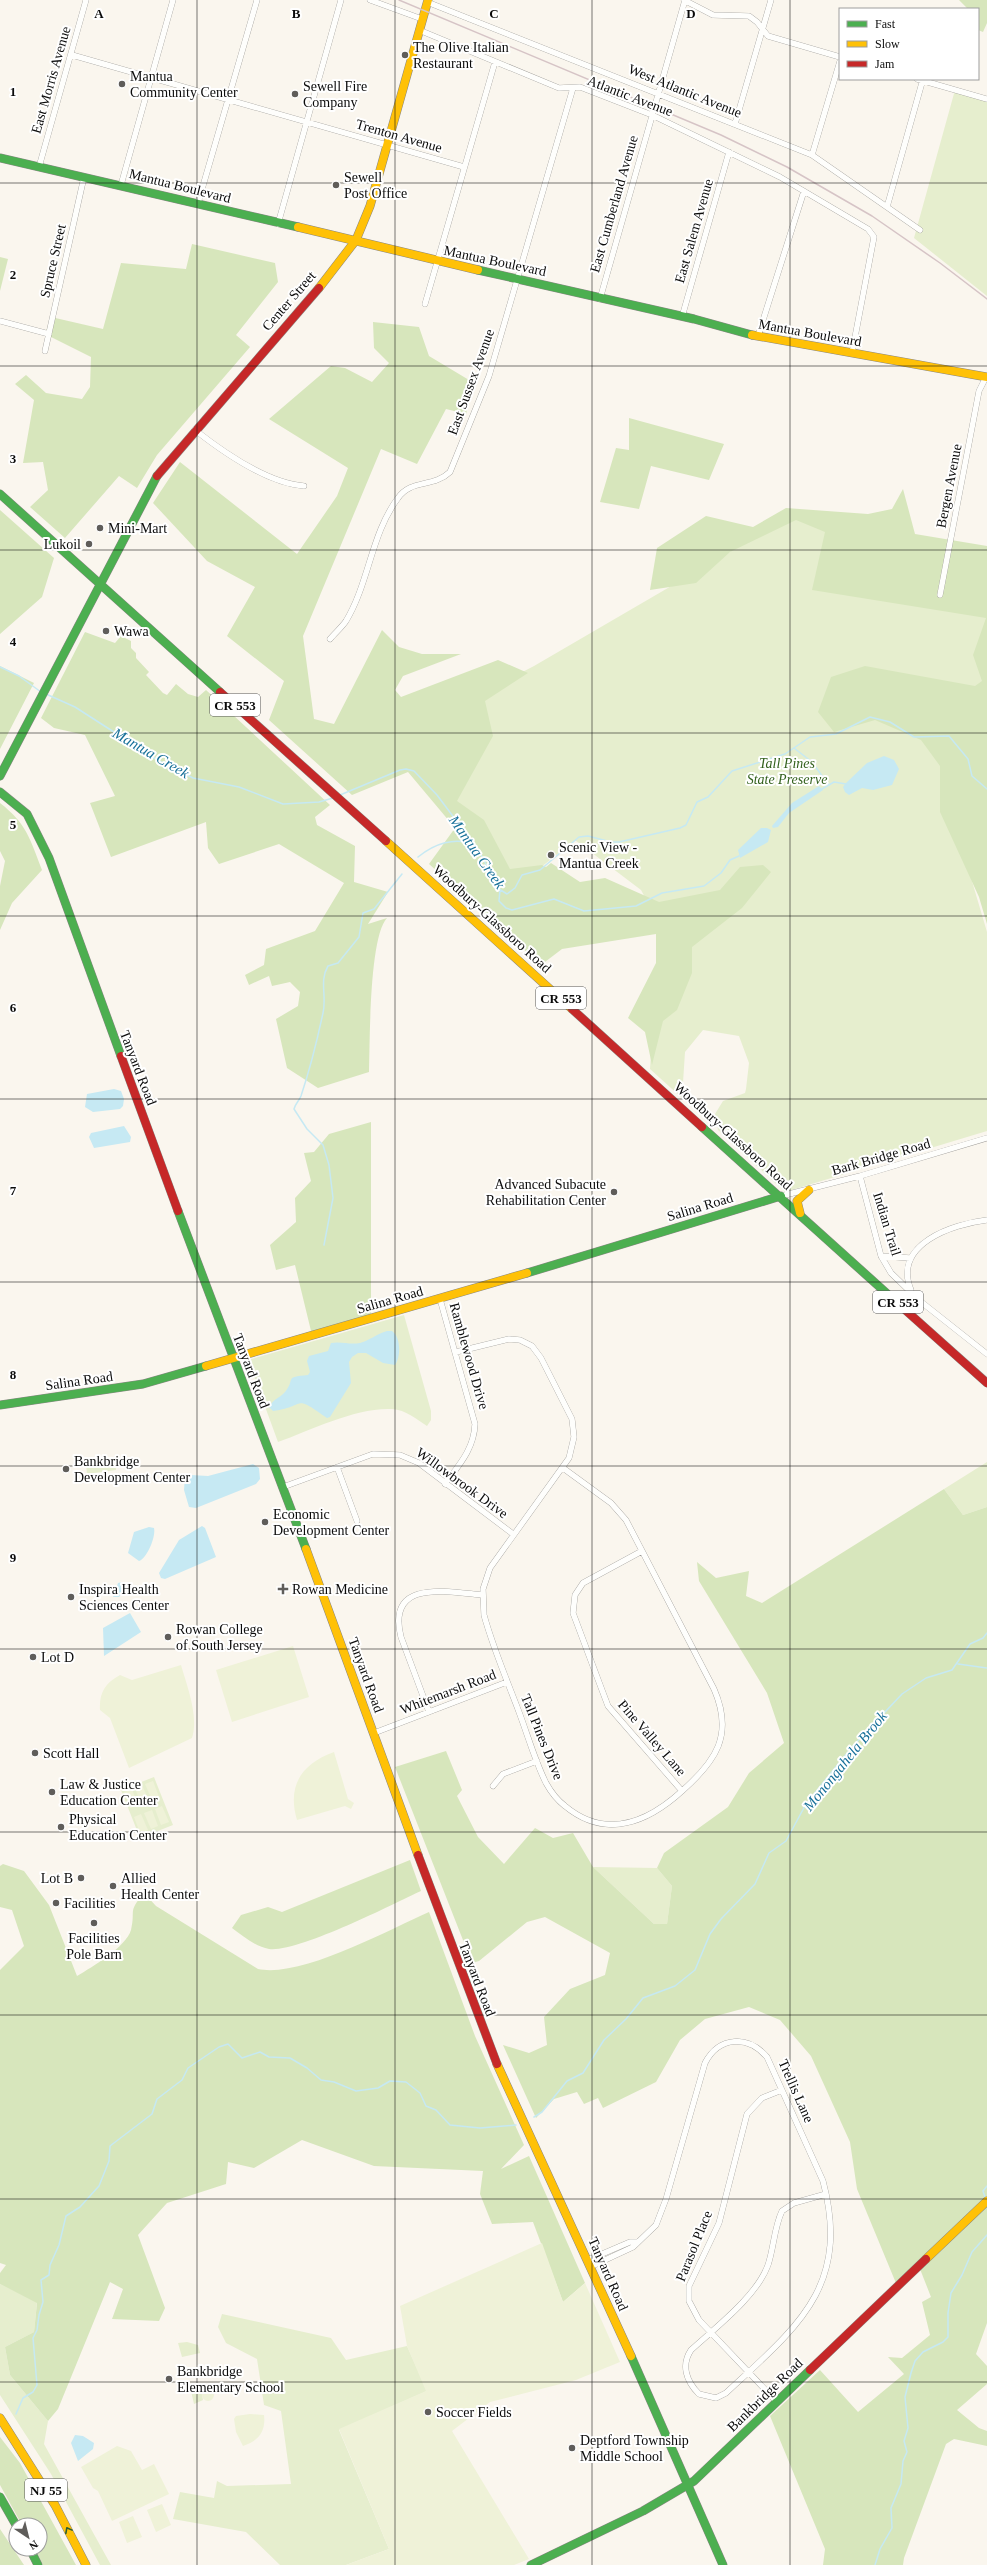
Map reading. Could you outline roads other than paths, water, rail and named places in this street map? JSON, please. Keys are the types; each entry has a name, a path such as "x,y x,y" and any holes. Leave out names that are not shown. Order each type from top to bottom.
{"main road":[{"name":"Center Street","path":"0,776 42,692 154,479 194,430 338,265 356,240 370,206 428,1"},
{"name":"Mantua Boulevard","path":"0,158 198,203 278,224 356,240 437,261 518,278 758,336 852,353 986,381"},
{"name":"CR 553","path":"0,494 99,583"},
{"name":"Woodbury-Glassboro Road","path":"99,583 987,1383"},
{"name":"Tanyard Road","path":"0,792 26,814 49,858 232,1358 283,1487 374,1733 404,1820 495,2060 589,2264 723,2565"},
{"path":"800,1214 797,1201 809,1190"},
{"name":"Salina Road","path":"0,1405 128,1387 440,1299 781,1196"},
{"name":"Bankbridge Road","path":"530,2565 643,2511 687,2485 728,2449 776,2401 987,2201"},
{"name":"NJ 55","path":"0,2418 55,2505 86,2565"},
{"name":"NJ 55","path":"0,2497 11,2517"}],"street":[{"name":"East Morris Avenue","path":"39,167 72,55 86,0"},
{"path":"121,185 173,0"},
{"path":"198,203 256,0"},
{"path":"278,224 341,0"},
{"path":"370,0 422,19"},
{"path":"685,0 713,15 748,16 757,22 768,36 839,57"},
{"name":"East Cumberland Avenue","path":"600,299 685,0"},
{"path":"735,124 771,0"},
{"name":"West Atlantic Avenue","path":"428,1 812,155 920,230"},
{"name":"Atlantic Avenue","path":"419,30 559,88 580,87 652,115 729,152 804,191 868,229 874,237 852,353"},
{"name":"Trenton Avenue","path":"72,55 464,167"},
{"path":"425,304 495,62"},
{"path":"812,155 839,63"},
{"path":"887,207 921,80 987,100"},
{"name":"East Sussex Avenue","path":"330,639 346,621 382,528 397,499 405,489 442,479 450,472 486,382 573,88"},
{"name":"East Salem Avenue","path":"682,317 729,152"},
{"name":"Spruce Street","path":"45,351 84,177"},
{"path":"758,336 804,191"},
{"path":"0,321 49,334"},
{"name":"Bergen Avenue","path":"940,595 980,391 986,381"},
{"path":"194,430 215,446 239,460 288,484 304,486"},
{"name":"Bark Bridge Road","path":"781,1196 860,1176 987,1138"},
{"name":"Indian Trail","path":"860,1176 881,1256 901,1284 911,1290 920,1301 987,1354"},
{"path":"911,1290 908,1279 910,1258 927,1240 962,1223 987,1220"},
{"path":"881,1256 910,1258"},
{"name":"Ramblewood Drive","path":"440,1299 472,1411 474,1428 467,1454 445,1484"},
{"name":"Tall Pines Drive","path":"456,1352 512,1338 524,1342 536,1350 573,1423 573,1447 563,1468 513,1534 490,1568 483,1595 486,1621 507,1682 547,1784 560,1802 580,1816 595,1822 620,1824 640,1820 658,1811 703,1772 717,1751 722,1729 721,1710 711,1683 626,1520 615,1507 563,1468"},
{"name":"Willowbrook Drive","path":"283,1487 373,1454 394,1454 413,1460 513,1534"},
{"path":"337,1467 357,1521"},
{"name":"Pine Valley Lane","path":"642,1551 584,1583 575,1595 573,1613 608,1706 682,1791"},
{"path":"429,1712 400,1633 399,1621 402,1608 413,1596 427,1591 483,1595"},
{"name":"Whitemarsh Road","path":"374,1733 507,1682"},
{"path":"493,1786 503,1774 537,1761"},
{"name":"Trellis Lane","path":"589,2264 633,2247 656,2224 661,2213 705,2063 709,2054 723,2044 737,2040 751,2044 767,2057 823,2181 826,2194 832,2238 828,2265 821,2286 802,2319 722,2396 707,2398 698,2394 687,2375 685,2368 686,2357 753,2291 761,2279 768,2266 782,2211 794,2203 826,2194"},
{"name":"Parasol Place","path":"776,2401 692,2311 689,2286 719,2223 747,2114 762,2098 782,2090"}],"water":[{"path":"884,756 894,760 899,769 892,785 873,790 862,788 849,795 845,792 843,787 846,783 867,763"},
{"path":"819,786 823,790 789,813 778,827 773,828 772,826 792,803"},
{"path":"761,828 771,830 768,842 740,858 738,850"},
{"path":"114,1089 121,1091 124,1099 123,1106 120,1109 93,1112 85,1107 87,1094"},
{"path":"124,1126 131,1137 130,1142 94,1148 89,1137 91,1133"},
{"path":"387,1331 392,1331 395,1334 398,1342 399,1352 395,1365 383,1363 366,1353 358,1353 352,1357 349,1362 351,1383 330,1417 327,1418 304,1403 273,1411 269,1407 272,1402 285,1392 291,1379 308,1375 310,1372 307,1361 309,1356 328,1351 331,1343 360,1343"},
{"path":"253,1464 259,1468 260,1479 256,1484 196,1508 189,1507 184,1490 185,1477 191,1475 208,1476"},
{"path":"202,1526 205,1528 216,1557 165,1579 161,1578 159,1573 179,1540"},
{"path":"149,1527 154,1528 154,1537 148,1552 139,1561 128,1553 134,1532"},
{"path":"122,1582 126,1588 119,1597 113,1597 118,1583"},
{"path":"130,1613 141,1632 104,1656 103,1628"},
{"path":"75,2435 83,2436 94,2443 93,2449 78,2461 71,2443"}],"waterway":[{"name":"Mantua Creek","path":"0,667 19,676 41,692"},
{"name":"Mantua Creek","path":"46,694 75,707 159,761 193,778 239,787 283,804 319,802 333,798"},
{"name":"Mantua Creek","path":"340,795 400,770 406,769 414,771 437,795 479,851 499,889 507,894 515,888 522,875 540,870 579,837 588,836 611,842 619,842 680,828 686,825 697,802 708,797 732,771 785,754 810,737 836,734 870,717 890,722 914,737 949,736 968,759 972,776 987,789"},
{"path":"794,748 812,762 828,784"},
{"path":"822,789 834,782 846,784"},
{"path":"418,857 431,848 452,841 467,842 475,845"},
{"path":"500,890 499,901 506,908 512,910 554,899 584,911 636,906 662,893 704,886 721,873 730,860 739,856"},
{"path":"324,1245 333,1198 329,1165 323,1145 307,1129 294,1109 301,1096 321,1023 324,1007 325,972 328,966 338,963 359,937 363,913 374,909 402,874"},
{"name":"Monongahela Brook","path":"534,2117 542,2112 567,2081 583,2073 604,2040 626,2019 643,1998 675,1986 695,1970 710,1934 721,1919 755,1884 769,1853 786,1841 806,1804 852,1747 902,1694 926,1678 952,1670 970,1644 983,1638 987,1633"},
{"path":"958,1664 987,1668"},
{"name":"Monongahela Brook","path":"16,2414 23,2398 33,2392 37,2385 33,2338 37,2330 43,2302 41,2280 49,2275 50,2265 59,2245 66,2216 80,2207 99,2186 109,2161 110,2146 152,2114 157,2099 182,2080 188,2068 219,2047 228,2044 242,2058 260,2052 269,2057 290,2058 307,2068 321,2080 334,2082 356,2091 378,2088 390,2081 406,2082 420,2093 426,2106 436,2110 450,2125 480,2128 516,2125"},
{"path":"985,2197 983,2191 987,2186"},
{"path":"875,2565 880,2549 892,2528 891,2508 901,2484 903,2461 907,2452 904,2441 908,2428 905,2397 915,2361 923,2352 943,2342 948,2337 948,2313 951,2293 962,2275 972,2252 987,2235"}],"railway":[{"path":"399,0 721,135 787,167 872,216 940,263 987,299"}],"place":[{"name":"The Olive Italian Restaurant","path":"405,55"},
{"name":"Mantua Community Center","path":"122,84"},
{"name":"Sewell Fire Company","path":"295,94"},
{"name":"Sewell Post Office","path":"336,185"},
{"name":"Mini-Mart","path":"100,528"},
{"name":"Lukoil","path":"89,544"},
{"name":"Wawa","path":"106,631"},
{"name":"Scenic View - Mantua Creek","path":"551,855"},
{"name":"Advanced Subacute Rehabilitation Center","path":"614,1192"},
{"name":"Bankbridge Development Center","path":"66,1469"},
{"name":"Economic Development Center","path":"265,1522"},
{"name":"Rowan Medicine","path":"283,1589"},
{"name":"Inspira Health Sciences Center","path":"71,1597"},
{"name":"Rowan College of South Jersey","path":"168,1637"},
{"name":"Lot D","path":"33,1657"},
{"name":"Scott Hall","path":"35,1753"},
{"name":"Law & Justice Education Center","path":"52,1792"},
{"name":"Physical Education Center","path":"61,1827"},
{"name":"Lot B","path":"81,1878"},
{"name":"Allied Health Center","path":"113,1886"},
{"name":"Facilities","path":"56,1903"},
{"name":"Facilities Pole Barn","path":"94,1923"},
{"name":"Bankbridge Elementary School","path":"169,2379"},
{"name":"Soccer Fields","path":"428,2412"},
{"name":"Deptford Township Middle School","path":"572,2448"}],"park label":[{"name":"Tall Pines State Preserve","path":"787,772"}]}
